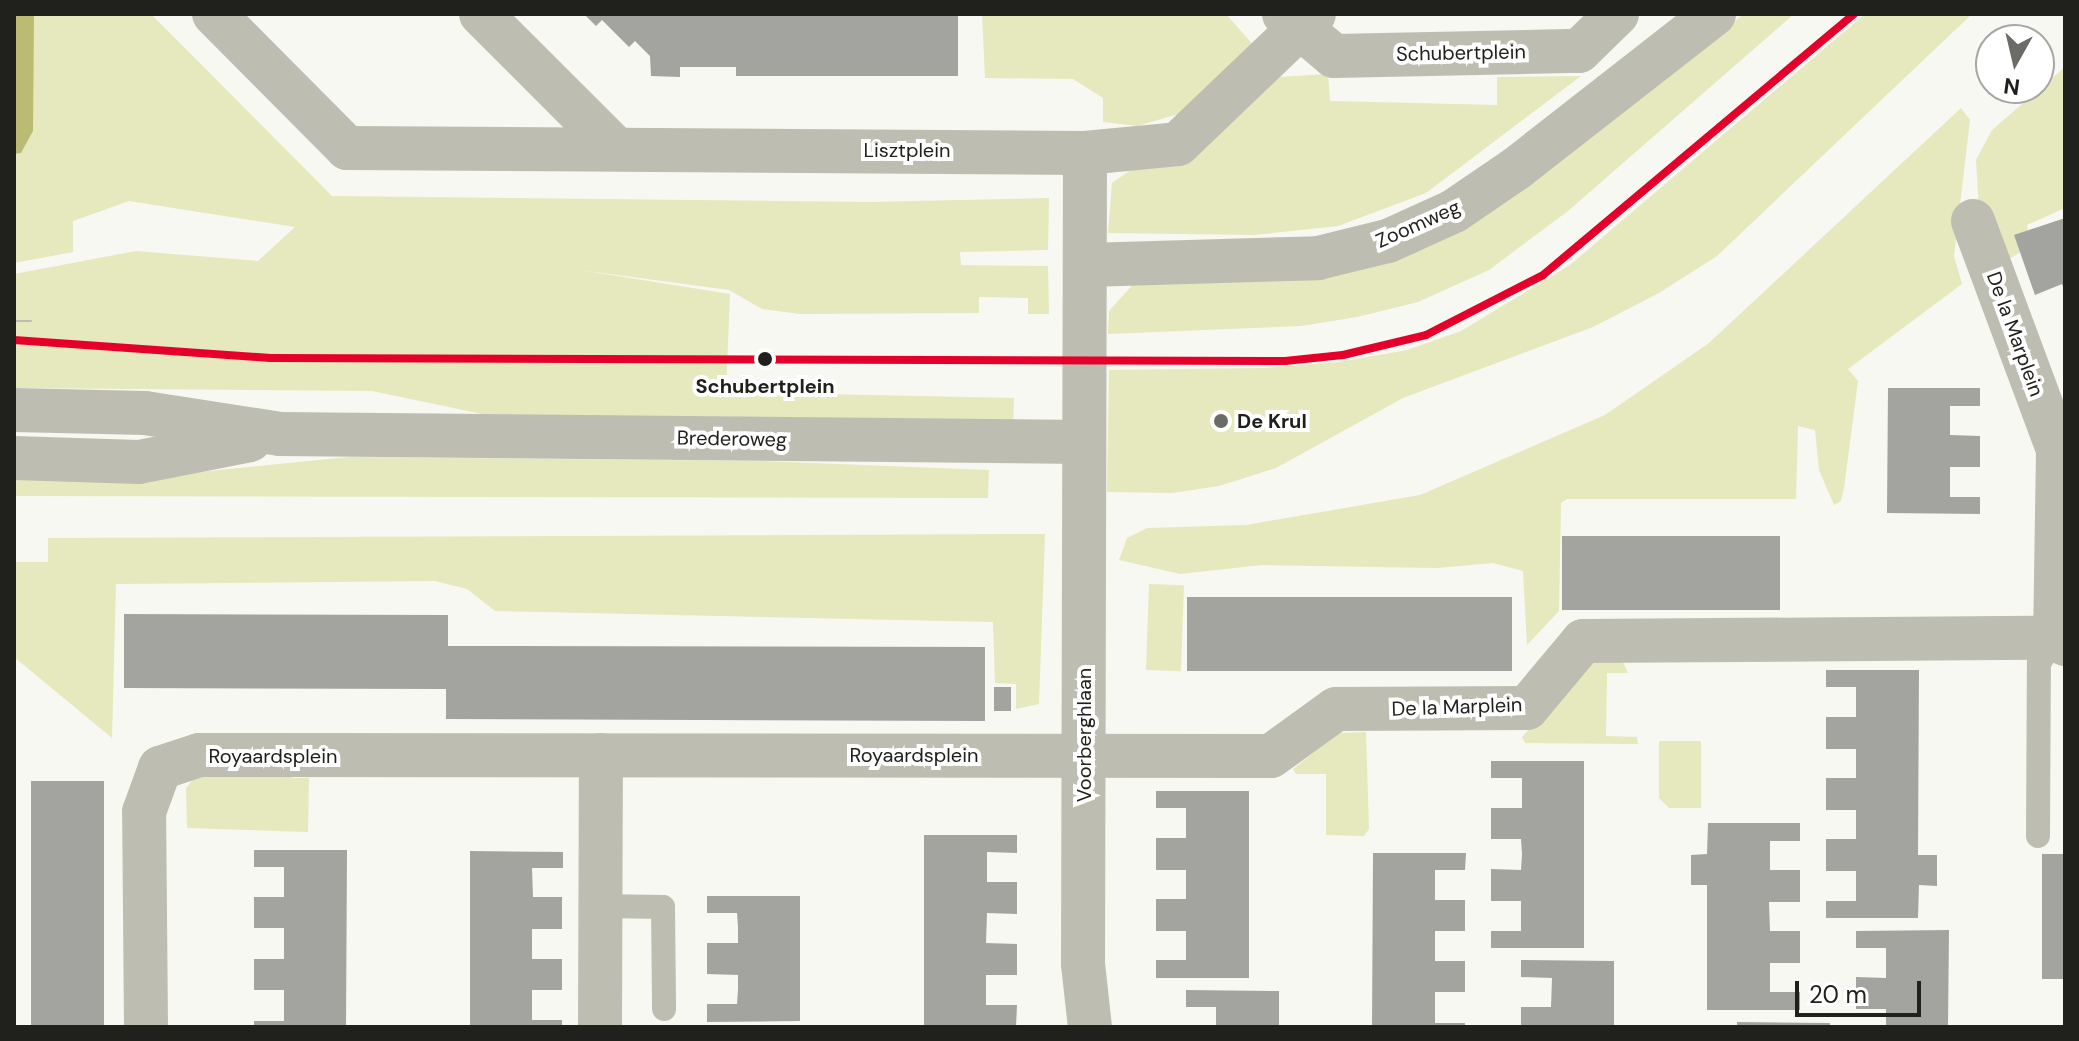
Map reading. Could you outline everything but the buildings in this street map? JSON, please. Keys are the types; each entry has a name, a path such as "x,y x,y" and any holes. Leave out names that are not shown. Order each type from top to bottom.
{"street":[{"name":"Lisztplein","path":"214,14 347,148 1085,153"},
{"path":"481,14 615,148"},
{"name":"Schubertplein","path":"1085,153 1178,144 1299,19 1334,56 1579,51 1617,14"},
{"name":"Zoomweg","path":"1087,265 1318,258 1388,241 1454,211 1517,168 1714,14"},
{"path":"1083,442 1087,265 1085,153"},
{"name":"De la Marplein","path":"1084,755 1271,756 1336,709 1527,708 1583,641 2060,641 2058,450 1973,221"},
{"name":"Brederoweg","path":"14,410 145,413 280,434 1083,442"},
{"name":"Brederoweg","path":"14,458 139,462 280,434"},
{"name":"Voorberghlaan","path":"1083,442 1083,964 1090,1027"},
{"name":"Royaardsplein","path":"146,1027 144,812 160,768 199,755 1084,755"},
{"path":"600,1027 601,755"}],"lane":[{"name":"De la Marplein","path":"2038,836 2039,663 2060,641"},
{"path":"600,906 663,907 664,1009"}],"green space":[{"path":"33,14 151,14 332,196 869,202 1049,198 1048,250 960,252 961,265 1048,266 1049,314 1028,314 1028,298 979,297 979,313 800,314 762,309 729,290 580,270 730,294 726,392 1014,398 1013,430 482,414 372,391 14,388 14,274 136,251 258,261 295,227 129,201 73,221 73,252 14,263 14,154 21,153 33,130"},
{"path":"982,14 1226,14 1254,46 1189,111 1137,126 1103,122 1103,98 1073,79 985,78"},
{"path":"1744,14 1794,14 1568,211 1489,270 1418,302 1357,317 1301,326 1108,334 1109,311 1136,281 1521,186"},
{"path":"1865,14 1972,14 1717,256 1659,293 1593,327 1403,398 1276,468 1219,486 1172,493 1107,492 1109,370 1265,368 1339,362 1407,350 1461,331 1570,265"},
{"path":"2065,67 2065,208 2027,225 2030,246 1990,271 1982,258 1976,160 1992,130 2022,104 2055,104 2055,76"},
{"path":"1328,74 1330,101 1497,105 1497,77 1581,76 1426,193 1338,226 1255,235 1108,233 1112,183 1135,167 1201,151 1278,77"},
{"path":"1961,108 1970,120 1954,256 1962,284 1848,369 1858,381 1844,488 1841,501 1834,505 1819,470 1815,430 1798,426 1796,499 1567,499 1561,503 1559,611 1527,645 1523,571 1493,563 1437,568 1262,565 1180,574 1119,560 1127,538 1147,528 1246,525 1420,495 1605,415 1709,343"},
{"path":"348,457 762,461 989,470 988,498 14,496 14,472 179,474"},
{"path":"1045,534 1039,704 1016,709 1016,684 995,683 993,622 495,611 467,589 435,581 116,584 112,738 14,657 14,562 48,562 48,538"},
{"path":"1149,584 1184,585 1181,671 1146,670"},
{"path":"1595,659 1622,660 1628,673 1607,673 1606,736 1637,737 1638,744 1525,743 1522,737"},
{"path":"1366,732 1369,829 1364,836 1326,835 1326,774 1296,774 1293,769 1338,733"},
{"path":"1659,741 1701,741 1701,808 1669,808 1659,798"},
{"path":"201,770 292,770 292,778 309,778 308,832 187,828 186,788"}],"shaded area":[{"path":"14,14 34,15 33,131 21,153 14,154"}],"tram line":[{"path":"14,321 31,321"},
{"path":"14,341 31,341"}],"transit line":[{"path":"14,340 270,358 1285,361 1343,355 1426,335 1543,275 1854,14"}],"place":[{"name":"Schubertplein","path":"765,359"},
{"name":"De Krul","path":"1221,421"}]}
